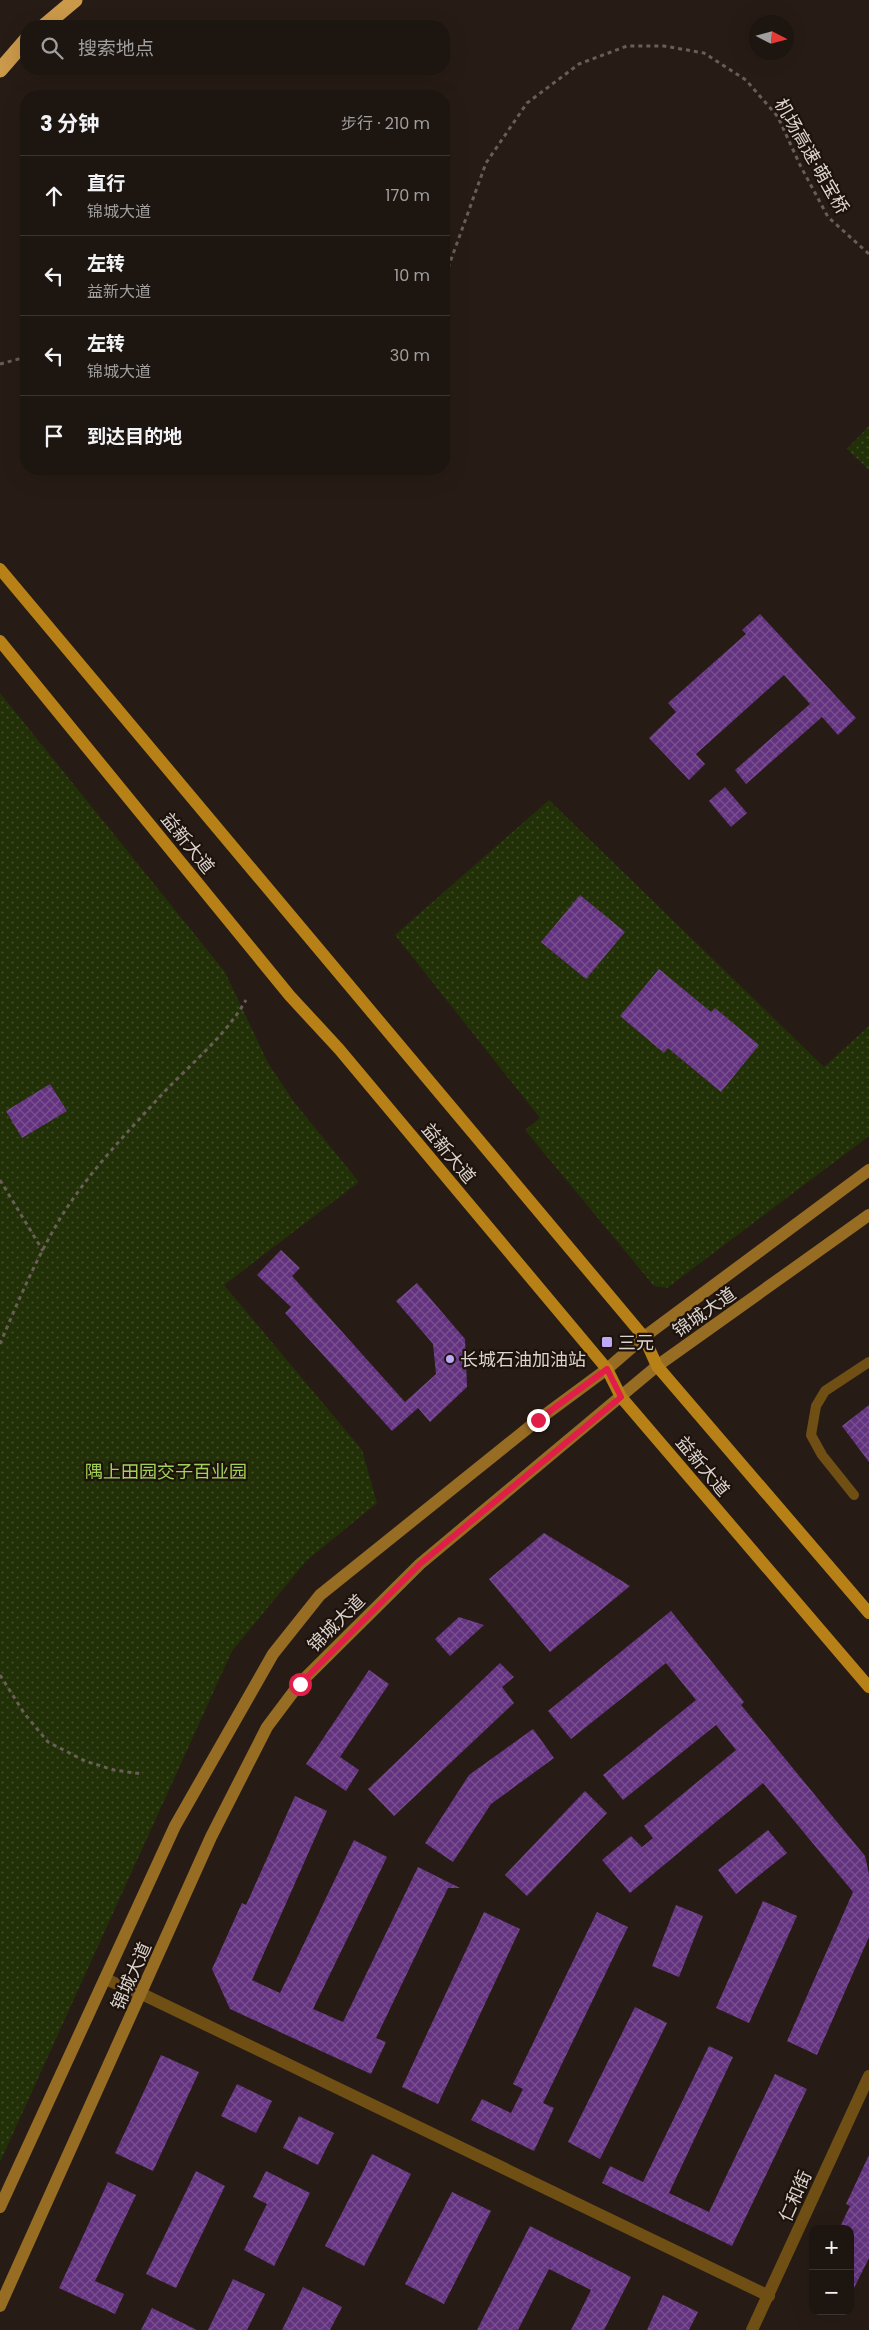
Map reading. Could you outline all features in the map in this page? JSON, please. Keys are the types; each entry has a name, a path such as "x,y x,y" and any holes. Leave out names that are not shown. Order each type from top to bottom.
{"highway":[{"path":"48,20 66,0"},
{"path":"50,20 75,0"},
{"path":"0,70 20,47"}],"main road":[{"name":"益新大道","path":"3,572 644,1337 657,1366 869,1613"},
{"name":"益新大道","path":"0,641 284,988 339,1049 607,1369 621,1397 869,1687"},
{"name":"锦城大道","path":"0,2206 175,1826 273,1654 320,1595 538,1420 607,1369 644,1337 869,1170"},
{"name":"锦城大道","path":"0,2306 211,1837 267,1727 300,1684 420,1564 657,1366 869,1216"}],"street":[{"path":"105,1979 142,1994 769,2296"},
{"name":"仁和街","path":"752,2330 869,2076"}],"lane":[{"path":"854,1495 822,1455 812,1435 816,1406 825,1391 869,1362"}],"path":[{"name":"机场高速·萌宝桥","path":"450,262 486,163 527,103 579,64 627,46 664,46 704,53 746,80 778,117 800,165 828,217 869,254"},
{"path":"0,364 20,359"},
{"path":"0,1344 21,1292 62,1217 105,1158 172,1082 233,1022 246,1000"},
{"path":"0,1180 43,1251"},
{"path":"0,1675 24,1713 48,1742 85,1761 114,1770 142,1774"}],"green space":[{"path":"869,426 869,470 847,449"},
{"name":"隅上田园交子百业园","path":"0,693 225,972 268,1063 294,1102 359,1182 224,1285 362,1450 377,1503 306,1561 232,1651 0,2162"},
{"path":"549,800 824,1067 869,1026 869,1136 667,1288 654,1286 525,1130 540,1118 395,935"}],"building":[{"path":"760,614 856,718 838,735 822,717 746,784 735,770 810,704 784,675 696,754 705,764 689,780 649,738 676,712 668,703 746,634 742,630"},
{"path":"725,787 747,813 731,827 709,801"},
{"path":"580,895 625,932 586,979 541,942"},
{"path":"659,969 711,1012 715,1008 759,1045 721,1092 668,1048 664,1053 620,1016"},
{"path":"50,1084 67,1111 22,1138 6,1111"},
{"path":"281,1250 300,1268 292,1276 405,1402 436,1374 433,1344 396,1301 417,1283 465,1339 467,1387 430,1422 418,1408 392,1431 285,1313 291,1307 257,1275"},
{"path":"869,1405 869,1462 842,1426"},
{"path":"544,1533 630,1586 550,1652 489,1579"},
{"path":"671,1611 744,1702 741,1705 865,1856 869,1874 869,1937 817,2055 787,2041 853,1892 763,1783 630,1893 602,1860 631,1836 642,1847 653,1838 644,1826 736,1750 716,1725 623,1800 603,1775 696,1700 666,1663 571,1739 548,1711"},
{"path":"459,1617 484,1625 450,1656 435,1639"},
{"path":"500,1663 514,1677 502,1687 514,1703 394,1816 368,1789"},
{"path":"369,1670 389,1684 340,1757 359,1770 346,1791 306,1764"},
{"path":"533,1729 554,1758 491,1804 453,1862 425,1843 469,1775"},
{"path":"585,1791 607,1813 527,1896 505,1875"},
{"path":"295,1796 327,1811 252,1980 280,1993 354,1840 387,1857 313,2009 343,2022 418,1867 460,1888 448,1888 376,2038 386,2042 371,2074 230,2009 212,1969 242,1903 246,1905"},
{"path":"768,1830 787,1853 736,1894 718,1870"},
{"path":"763,1901 797,1916 749,2023 716,2008"},
{"path":"676,1905 703,1916 679,1977 652,1966"},
{"path":"484,1912 520,1929 438,2104 402,2087"},
{"path":"597,1912 628,1927 543,2103 554,2108 534,2151 471,2120 482,2099 511,2113 523,2089 513,2084"},
{"path":"635,2007 667,2023 600,2159 568,2142"},
{"path":"709,2046 733,2057 669,2193 709,2212 775,2074 807,2089 732,2246 602,2183 610,2166 643,2182"},
{"path":"161,2055 199,2072 153,2171 115,2153"},
{"path":"237,2084 272,2101 256,2133 221,2116"},
{"path":"299,2116 334,2133 318,2165 283,2148"},
{"path":"372,2154 411,2174 364,2266 325,2246"},
{"path":"869,2155 869,2258 854,2288 854,2225 841,2225 850,2206 846,2204"},
{"path":"196,2171 225,2186 176,2288 146,2274"},
{"path":"266,2171 310,2193 274,2266 244,2250 267,2204 253,2197"},
{"path":"108,2182 136,2195 95,2281 124,2294 115,2314 59,2288"},
{"path":"452,2192 491,2211 444,2304 405,2284"},
{"path":"530,2226 631,2277 604,2330 571,2330 591,2290 549,2269 518,2330 477,2330"},
{"path":"233,2279 265,2294 247,2330 208,2330"},
{"path":"303,2287 342,2307 330,2330 282,2330"},
{"path":"663,2295 698,2312 689,2330 647,2330"},
{"path":"152,2308 197,2330 141,2330"}],"place":[{"name":"三元","path":"607,1342"},
{"name":"长城石油加油站","path":"450,1359"}],"route":[{"path":"300,1684 420,1564 621,1397 607,1369 538,1420"}]}
